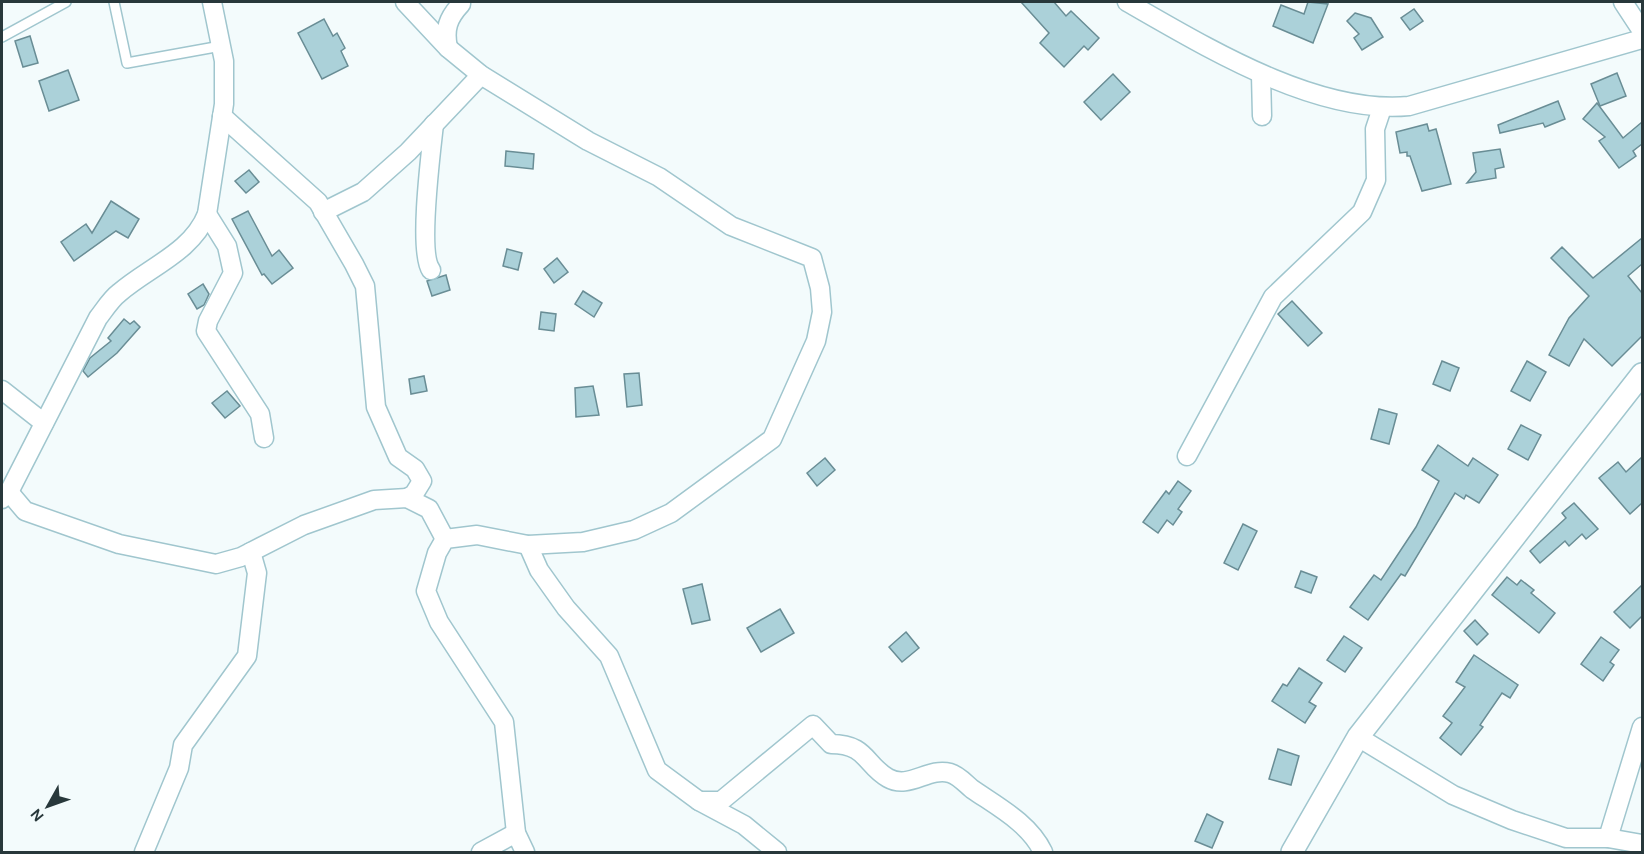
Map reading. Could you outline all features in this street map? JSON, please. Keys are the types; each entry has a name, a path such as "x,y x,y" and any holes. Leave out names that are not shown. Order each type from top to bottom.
{"street":[{"path":"212,2 224,61 222,116 207,214 201,228 184,247 117,294 98,318 5,496 25,511 119,544 216,564 251,552 304,525 374,500 407,498 414,494 422,482 415,469 398,457 376,407 365,286 323,212 309,195 222,116"},
{"path":"405,2 448,48 481,75 588,141 659,177 731,226 812,258 820,288 822,312 816,340 772,438 671,513 634,530 583,542 528,545 477,535 445,539"},
{"path":"448,48 445,34 449,16 460,2"},
{"path":"1127,2 1261,75 1340,99 1382,108 1409,106 1642,39"},
{"path":"1623,2 1642,31"},
{"path":"323,212 363,192 481,75"},
{"path":"1261,75 1262,116"},
{"path":"1187,456 1273,297 1362,212 1376,180 1375,129 1382,108"},
{"path":"432,270 427,263 427,224 434,124"},
{"path":"207,214 227,246 233,273 208,321 206,331 260,414 264,438"},
{"path":"1292,852 1358,737 1642,374"},
{"path":"2,390 44,423"},
{"path":"407,498 429,509 445,539"},
{"path":"445,539 437,553 426,591 439,622 504,722 516,833 525,852"},
{"path":"528,545 539,570 566,608 609,656 657,770 699,801 744,825 777,852"},
{"path":"144,852 179,768 183,745 247,656 257,573 251,552"},
{"path":"699,801 721,801 813,725 831,744 843,744 865,755 887,778 906,782 932,774 950,772 1023,825 1043,852"},
{"path":"1608,838 1642,727"},
{"path":"1358,737 1454,795 1512,820 1566,838 1608,838 1642,844"},
{"path":"481,852 516,833"}],"lane":[{"path":"2,37 66,2"},
{"path":"114,2 127,63 221,46"}],"building":[{"path":"1021,2 1054,2 1066,16 1071,11 1099,38 1088,50 1084,46 1064,67 1040,43 1049,33"},
{"path":"1308,2 1328,4 1313,43 1273,26 1281,5 1304,14"},
{"path":"1414,9 1423,21 1410,30 1401,18"},
{"path":"1355,13 1371,18 1383,37 1362,50 1354,38 1359,34 1347,21"},
{"path":"324,19 333,36 337,33 345,48 341,51 348,66 322,79 298,33"},
{"path":"30,36 38,63 23,67 15,41"},
{"path":"68,70 79,100 49,111 39,81"},
{"path":"1617,73 1626,96 1600,106 1591,84"},
{"path":"1113,74 1130,92 1101,120 1084,102"},
{"path":"1558,101 1565,119 1545,127 1543,123 1500,133 1498,125"},
{"path":"1597,103 1623,138 1642,122 1642,144 1633,151 1636,156 1619,168 1599,141 1605,137 1583,119"},
{"path":"1427,124 1429,131 1436,129 1451,184 1422,191 1410,156 1407,156 1407,152 1400,153 1396,132"},
{"path":"1500,149 1504,167 1495,169 1496,178 1467,183 1476,172 1473,153"},
{"path":"506,151 534,154 533,169 505,166"},
{"path":"249,170 259,182 246,193 235,181"},
{"path":"111,201 139,219 128,238 116,231 74,261 61,242 86,224 92,233"},
{"path":"248,211 272,256 279,250 293,268 272,284 264,274 262,275 232,219"},
{"path":"1642,238 1642,264 1628,276 1642,293 1642,336 1612,366 1584,339 1569,366 1549,355 1569,318 1589,296 1551,258 1562,247 1593,278"},
{"path":"507,249 522,253 518,270 503,266"},
{"path":"557,258 568,272 554,283 544,269"},
{"path":"446,275 450,290 432,296 427,281"},
{"path":"203,284 209,294 204,305 197,309 188,294"},
{"path":"583,291 602,303 594,317 575,304"},
{"path":"1292,301 1322,333 1308,346 1278,314"},
{"path":"541,312 556,314 554,331 539,329"},
{"path":"124,319 130,324 134,321 140,327 117,353 88,377 83,371 90,358 111,341 108,338"},
{"path":"1442,361 1459,368 1450,391 1433,384"},
{"path":"1527,361 1546,372 1530,401 1511,391"},
{"path":"639,373 642,405 627,407 624,374"},
{"path":"424,376 427,391 411,394 409,379"},
{"path":"593,386 599,415 576,417 575,388"},
{"path":"227,391 240,406 225,418 212,403"},
{"path":"1379,409 1397,414 1389,444 1371,439"},
{"path":"1521,425 1541,435 1528,460 1508,449"},
{"path":"1438,445 1468,466 1473,458 1498,475 1479,503 1466,495 1464,499 1455,493 1405,576 1401,574 1368,620 1350,607 1374,575 1381,580 1416,527 1439,481 1422,470"},
{"path":"1642,457 1642,503 1630,514 1599,478 1618,462 1626,472"},
{"path":"825,458 835,470 817,486 807,473"},
{"path":"1178,481 1191,491 1178,509 1182,512 1173,525 1167,520 1158,533 1143,522 1166,491 1169,494"},
{"path":"1574,503 1598,529 1586,539 1582,534 1569,546 1565,541 1540,563 1530,551 1566,518 1562,513"},
{"path":"1243,524 1257,531 1238,570 1224,563"},
{"path":"1301,571 1317,577 1311,593 1295,587"},
{"path":"1507,577 1517,585 1521,580 1534,590 1531,593 1555,613 1539,633 1492,595"},
{"path":"702,584 710,620 692,624 683,589"},
{"path":"1642,585 1642,616 1630,628 1614,612"},
{"path":"780,609 794,633 761,652 747,628"},
{"path":"1475,620 1488,634 1477,645 1464,631"},
{"path":"906,632 919,648 902,662 889,647"},
{"path":"1344,636 1362,648 1345,672 1327,660"},
{"path":"1601,637 1619,650 1610,662 1614,665 1603,681 1581,664"},
{"path":"1474,655 1518,685 1510,698 1502,693 1480,725 1483,727 1461,755 1440,738 1452,723 1443,716 1465,687 1456,682"},
{"path":"1299,668 1322,683 1309,702 1316,706 1305,723 1272,701 1283,684 1287,686"},
{"path":"1278,749 1299,756 1291,785 1269,779"},
{"path":"1207,814 1223,822 1212,848 1195,841"}]}
